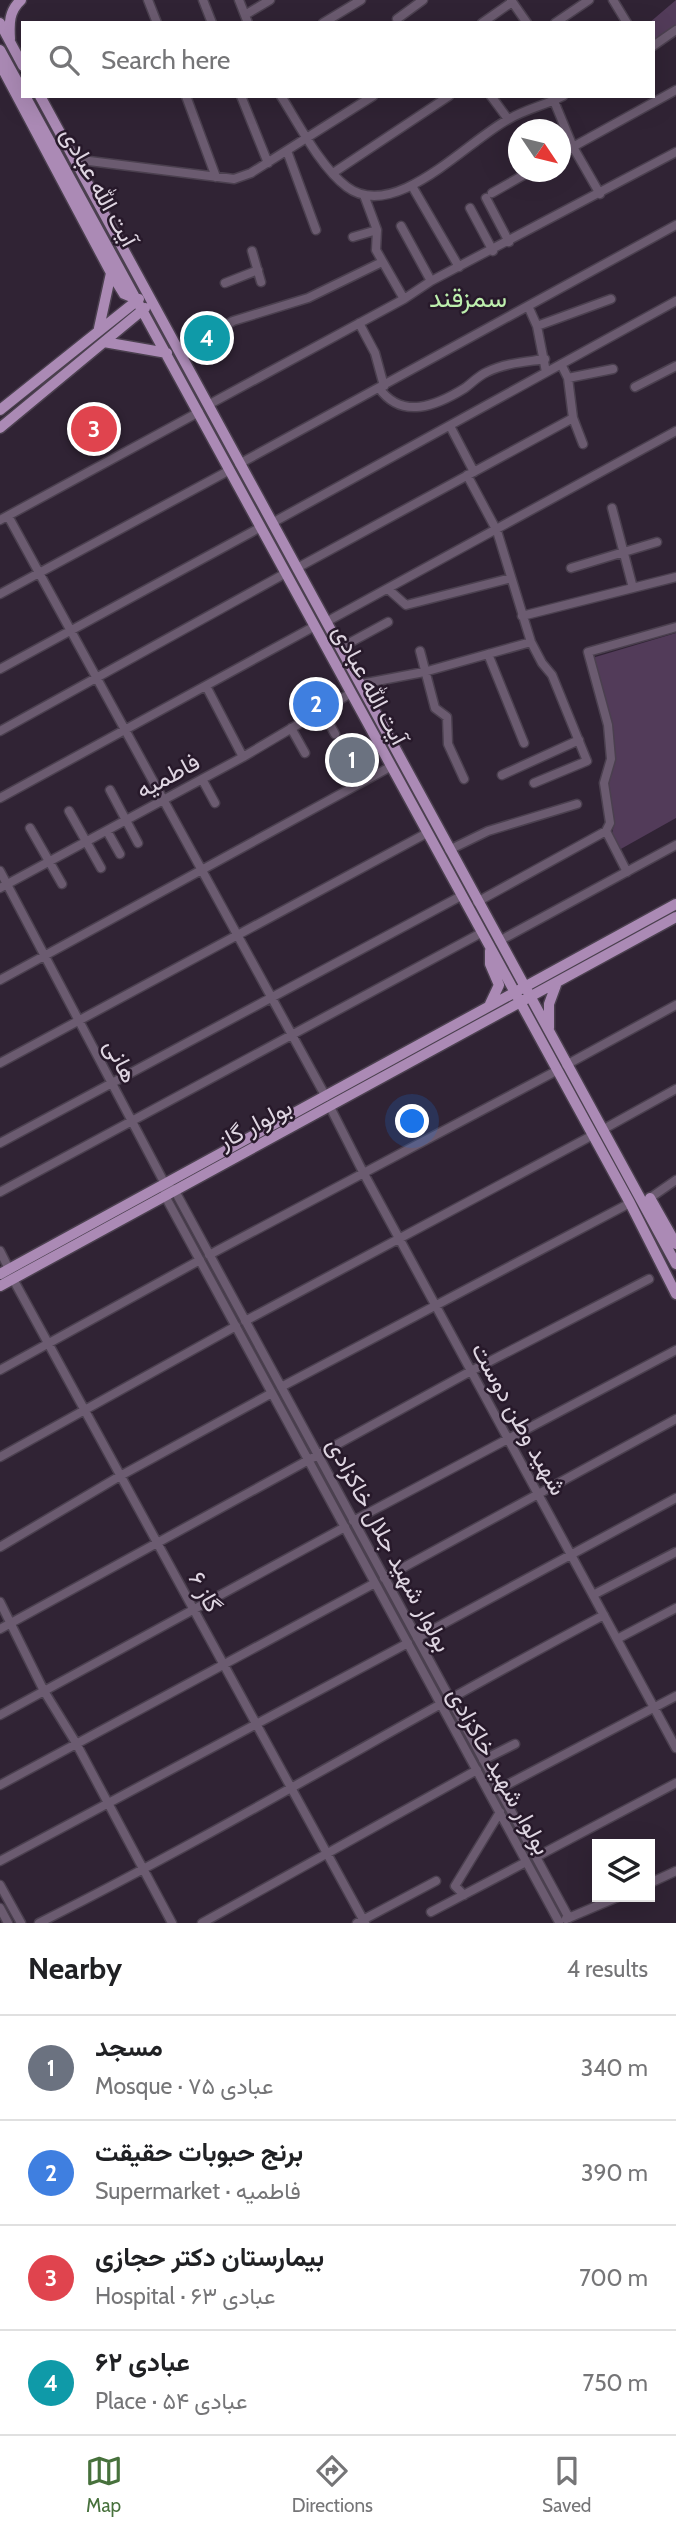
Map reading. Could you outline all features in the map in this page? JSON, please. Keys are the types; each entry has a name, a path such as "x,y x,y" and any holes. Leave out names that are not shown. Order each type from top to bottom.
{"main road":[{"path":"10,43 9,22 13,9 21,0"},
{"path":"0,23 21,60"},
{"path":"2,57 21,95"},
{"name":"آیت الله عبادی","path":"2,57 21,89"},
{"path":"0,428 143,313 150,299 136,299 124,294 23,98"},
{"name":"آیت الله عبادی","path":"26,98 143,313 203,409 234,467 261,527 488,947 520,990"},
{"name":"آیت الله عبادی","path":"42,98 180,354 203,409"},
{"path":"99,328 111,273"},
{"path":"0,410 136,299"},
{"path":"104,342 167,353"},
{"name":"آیت الله عبادی","path":"234,467 272,523 297,568 499,942 520,990 598,1133 649,1213 676,1264"},
{"name":"بولوار گاز","path":"7,1274 170,1194 520,990 676,904"},
{"name":"بولوار گاز","path":"0,1286 7,1274 165,1184 526,1001 676,917"},
{"path":"476,1016 494,1000 499,991 488,947"},
{"path":"551,1035 549,1004 556,984"},
{"name":"آیت الله عبادی","path":"526,1001 551,1035 562,1067"},
{"name":"آیت الله عبادی","path":"598,1133 676,1294"},
{"path":"650,1198 676,1244"},
{"path":"656,1226 669,1232"},
{"path":"664,1271 676,1264"}],"street":[{"path":"148,0 156,21"},
{"path":"203,0 211,21"},
{"path":"239,0 247,19 270,0"},
{"path":"326,21 361,0"},
{"path":"397,19 424,0"},
{"path":"558,21 589,0"},
{"path":"613,0 626,21"},
{"path":"485,21 512,1 526,21"},
{"path":"655,45 676,30"},
{"path":"573,147 676,90"},
{"path":"187,98 216,177"},
{"path":"242,98 268,163"},
{"path":"282,98 333,173 347,187 364,195 403,191 508,119 559,98"},
{"path":"73,159 234,179 309,139 370,98"},
{"path":"333,173 446,98"},
{"path":"492,98 508,119"},
{"path":"538,98 542,105"},
{"path":"554,101 573,147 600,194"},
{"path":"287,151 316,230"},
{"path":"4,518 404,299 430,281 493,251 676,152"},
{"path":"509,242 489,196 512,182"},
{"path":"412,186 459,267"},
{"path":"364,195 377,230 376,250 404,299"},
{"path":"470,208 493,251"},
{"path":"0,594 676,225"},
{"path":"401,226 430,281"},
{"path":"353,237 377,230"},
{"path":"252,251 261,282"},
{"path":"180,354 233,320 308,298 382,262"},
{"path":"225,283 258,270"},
{"path":"537,326 611,299"},
{"path":"272,523 676,301"},
{"path":"528,306 537,326 546,372"},
{"path":"359,323 375,353 381,387 389,402 408,408 440,401 466,387 484,373 505,365 545,359"},
{"path":"561,364 568,378 573,418 583,444"},
{"path":"635,387 676,366"},
{"path":"568,378 613,369"},
{"path":"297,568 573,418"},
{"path":"450,426 497,531 531,642 552,675 587,761 534,783"},
{"path":"326,622 676,431"},
{"path":"612,508 633,588"},
{"name":"شهید وطن دوست","path":"4,518 39,573 126,730 328,1102 398,1238 676,1748"},
{"path":"0,669 261,527"},
{"path":"571,568 657,542"},
{"path":"0,731 286,573"},
{"path":"522,616 676,577"},
{"path":"388,589 406,605 511,578"},
{"path":"340,648 388,622"},
{"path":"0,798 315,626"},
{"path":"477,902 606,831 610,823 604,783 611,759 608,725 588,652 676,627"},
{"path":"366,683 424,672 531,642"},
{"path":"420,651 435,708 447,717 448,744 464,779"},
{"path":"488,654 524,743"},
{"path":"206,686 243,757"},
{"name":"فاطمیه","path":"4,886 243,757 351,693"},
{"path":"322,710 335,734"},
{"path":"291,728 305,753"},
{"path":"502,775 579,740"},
{"path":"0,979 390,767"},
{"path":"202,779 215,803"},
{"path":"110,789 138,844"},
{"path":"449,850 488,831 577,804"},
{"path":"69,811 101,868"},
{"path":"30,828 62,884"},
{"path":"107,831 120,855"},
{"path":"606,831 627,872"},
{"path":"0,1063 427,833"},
{"path":"499,942 676,845"},
{"name":"هانی","path":"0,871 4,886 45,955 165,1184"},
{"path":"0,1143 461,896"},
{"path":"0,1192 481,933"},
{"path":"209,1255 676,1005"},
{"path":"245,1321 676,1089"},
{"path":"649,1213 650,1198 676,1181"},
{"path":"165,1184 170,1194"},
{"name":"بولوار شهید جلال خاکزادی","path":"170,1194 209,1255 569,1918"},
{"name":"بولوار شهید خاکزادی","path":"170,1194 200,1261 558,1923"},
{"path":"281,1387 630,1203"},
{"name":"گاز ۶","path":"0,1251 7,1274 362,1922"},
{"path":"0,1370 200,1261"},
{"path":"0,1629 471,1371 649,1279"},
{"path":"0,1457 236,1326"},
{"path":"354,1521 676,1349"},
{"path":"0,1546 120,1476 272,1393"},
{"path":"384,1578 676,1419"},
{"path":"417,1638 676,1498"},
{"path":"0,1715 345,1527"},
{"path":"593,1595 676,1552"},
{"path":"0,1786 375,1583"},
{"path":"0,1602 44,1691 76,1743 172,1923"},
{"path":"617,1639 676,1608"},
{"path":"39,1923 143,1871 449,1697 604,1615"},
{"path":"0,1861 408,1643"},
{"path":"499,1789 676,1696"},
{"path":"483,1760 515,1744"},
{"path":"202,1923 477,1770"},
{"path":"536,1857 676,1783"},
{"path":"464,1895 455,1886 500,1812"},
{"path":"430,1912 526,1862"},
{"path":"655,1881 676,1871"},
{"path":"362,1922 436,1881"},
{"path":"0,1885 21,1923"},
{"path":"558,1923 606,1902"},
{"path":"0,1908 8,1923"}],"shaded area":[{"path":"676,0 676,25 655,40 655,21 651,21"},
{"path":"676,633 676,818 619,850 612,836 614,823 607,786 614,762 612,726 592,658"}],"place":[{"name":"عبادی ۶۲","path":"207,338"},
{"name":"بیمارستان دکتر حجازی","path":"94,429"},
{"name":"برنج حبوبات حقیقت","path":"316,704"},
{"name":"مسجد","path":"352,760"}],"district":[{"name":"سمزقند","path":"468,298"}]}
